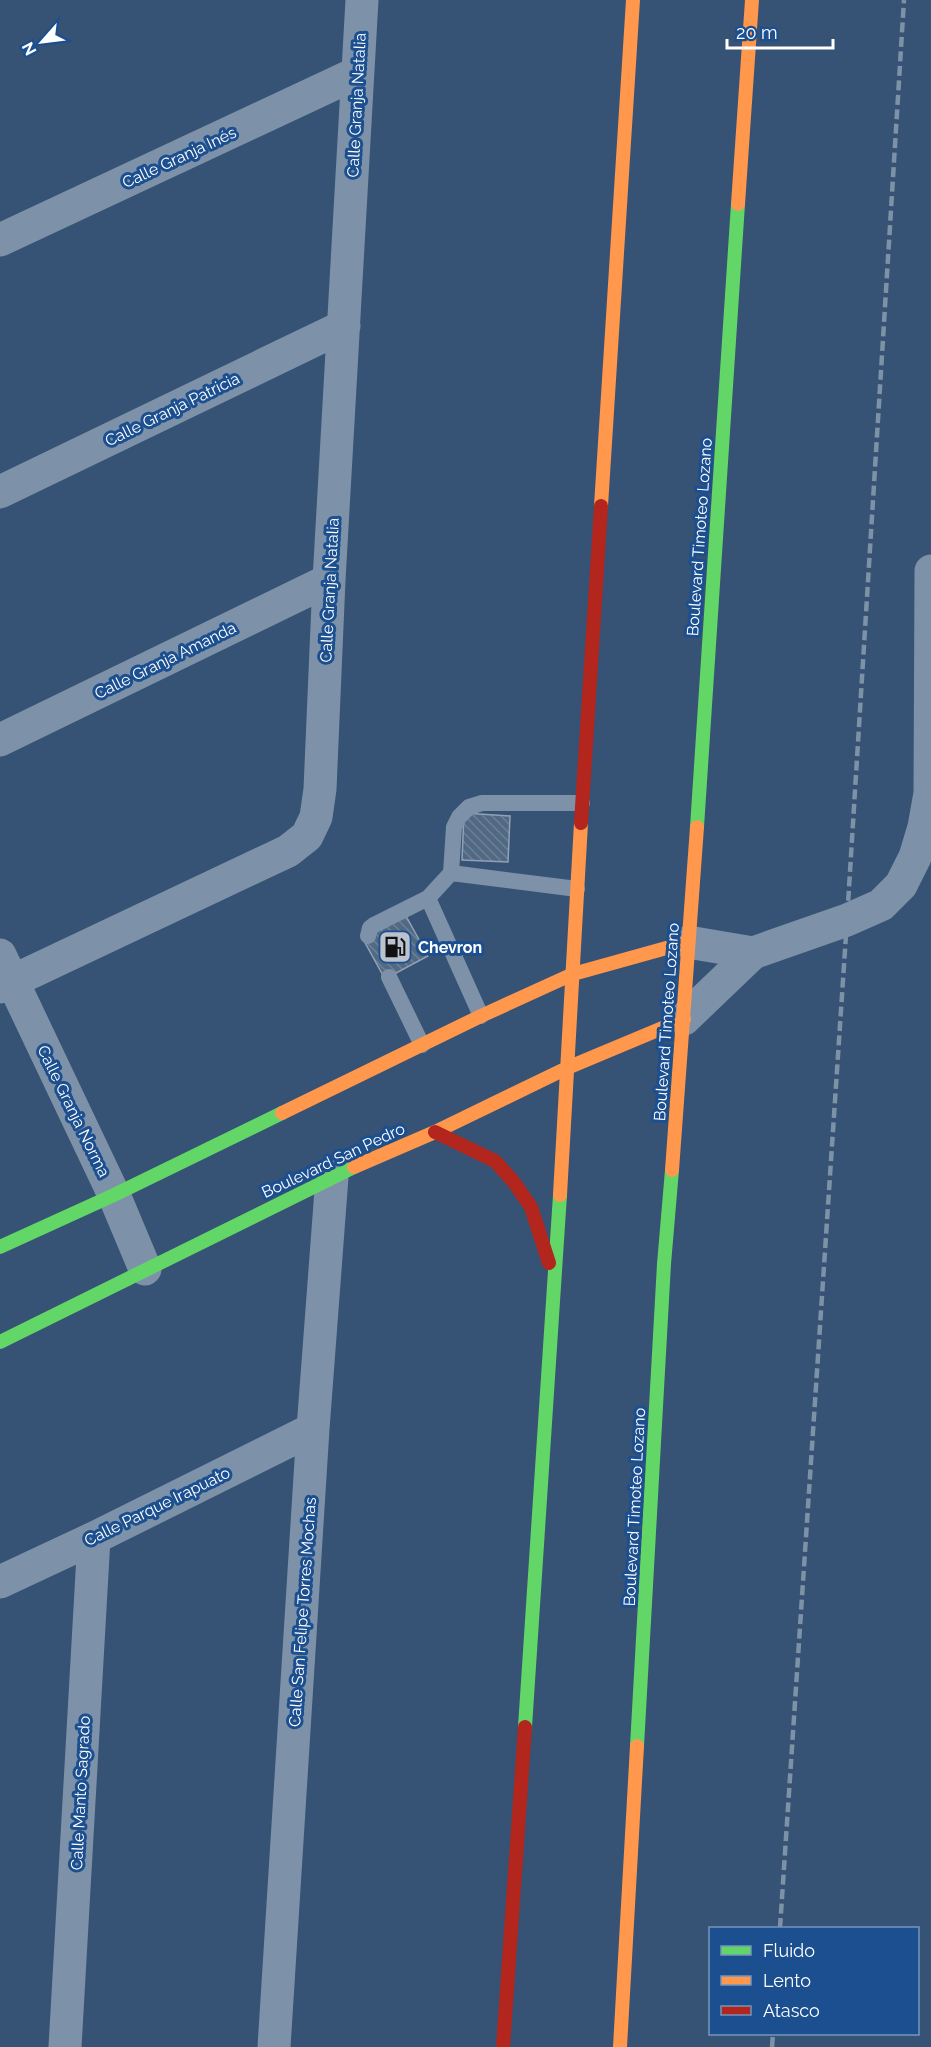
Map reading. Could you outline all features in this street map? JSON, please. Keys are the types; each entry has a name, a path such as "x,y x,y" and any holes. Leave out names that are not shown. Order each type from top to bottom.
{"main road":[{"path":"503,2047 555,1282 582,803 633,0"},
{"name":"Boulevard Timoteo Lozano","path":"620,2047 663,1275 684,1019 752,0"},
{"path":"0,1247 114,1195 481,1016 573,974 688,942"},
{"name":"Boulevard San Pedro","path":"0,1341 332,1177 435,1132 567,1068 684,1019"},
{"path":"435,1132 495,1161 513,1181 531,1207 555,1282"}],"street":[{"name":"Calle Granja Natalia","path":"4,975 288,851 307,836 316,817 320,789 329,580 362,0"},
{"name":"Calle Granja Inés","path":"0,240 357,73"},
{"name":"Calle Granja Patricia","path":"0,492 344,326"},
{"path":"684,1019 753,953 847,920 880,905 901,885 915,857 924,827 930,793 931,571"},
{"name":"Calle Granja Amanda","path":"0,740 329,580"},
{"path":"688,942 753,953"},
{"name":"Calle Granja Norma","path":"4,975 114,1195 145,1269"},
{"name":"Calle San Felipe Torres Mochas","path":"274,2047 313,1429 332,1177"},
{"name":"Calle Parque Irapuato","path":"0,1582 313,1429"},
{"name":"Calle Manto Sagrado","path":"65,2047 94,1538"}],"lane":[{"path":"368,936 370,928 374,925 428,898 450,873 454,827 459,817 469,807 482,803 582,803"},
{"path":"450,873 577,889"},
{"path":"428,898 481,1016"},
{"path":"389,977 422,1045"}],"building":[{"path":"464,813 510,816 508,862 462,860"},
{"name":"Chevron","path":"406,916 428,956 385,979 363,939"}],"railway":[{"path":"780,1927 847,920 904,0"},
{"path":"772,2047 773,2035"}],"traffic: fast":[{"path":"697,827 738,204"},
{"path":"0,1247 114,1195 282,1113"},
{"path":"0,1342 354,1167"},
{"path":"637,1746 664,1264 672,1170"},
{"path":"525,1727 560,1195"}],"traffic: slow":[{"path":"601,506 633,0"},
{"path":"738,204 752,0"},
{"path":"560,1195 581,823"},
{"path":"672,1170 697,827"},
{"path":"282,1113 573,974 688,942"},
{"path":"354,1167 435,1132 567,1068 684,1019"},
{"path":"620,2047 637,1746"}],"traffic: jam":[{"path":"581,823 601,506"},
{"path":"435,1132 495,1161 513,1181 531,1207 549,1263"},
{"path":"503,2047 525,1727"}],"place":[{"name":"Chevron","path":"395,947"}]}
